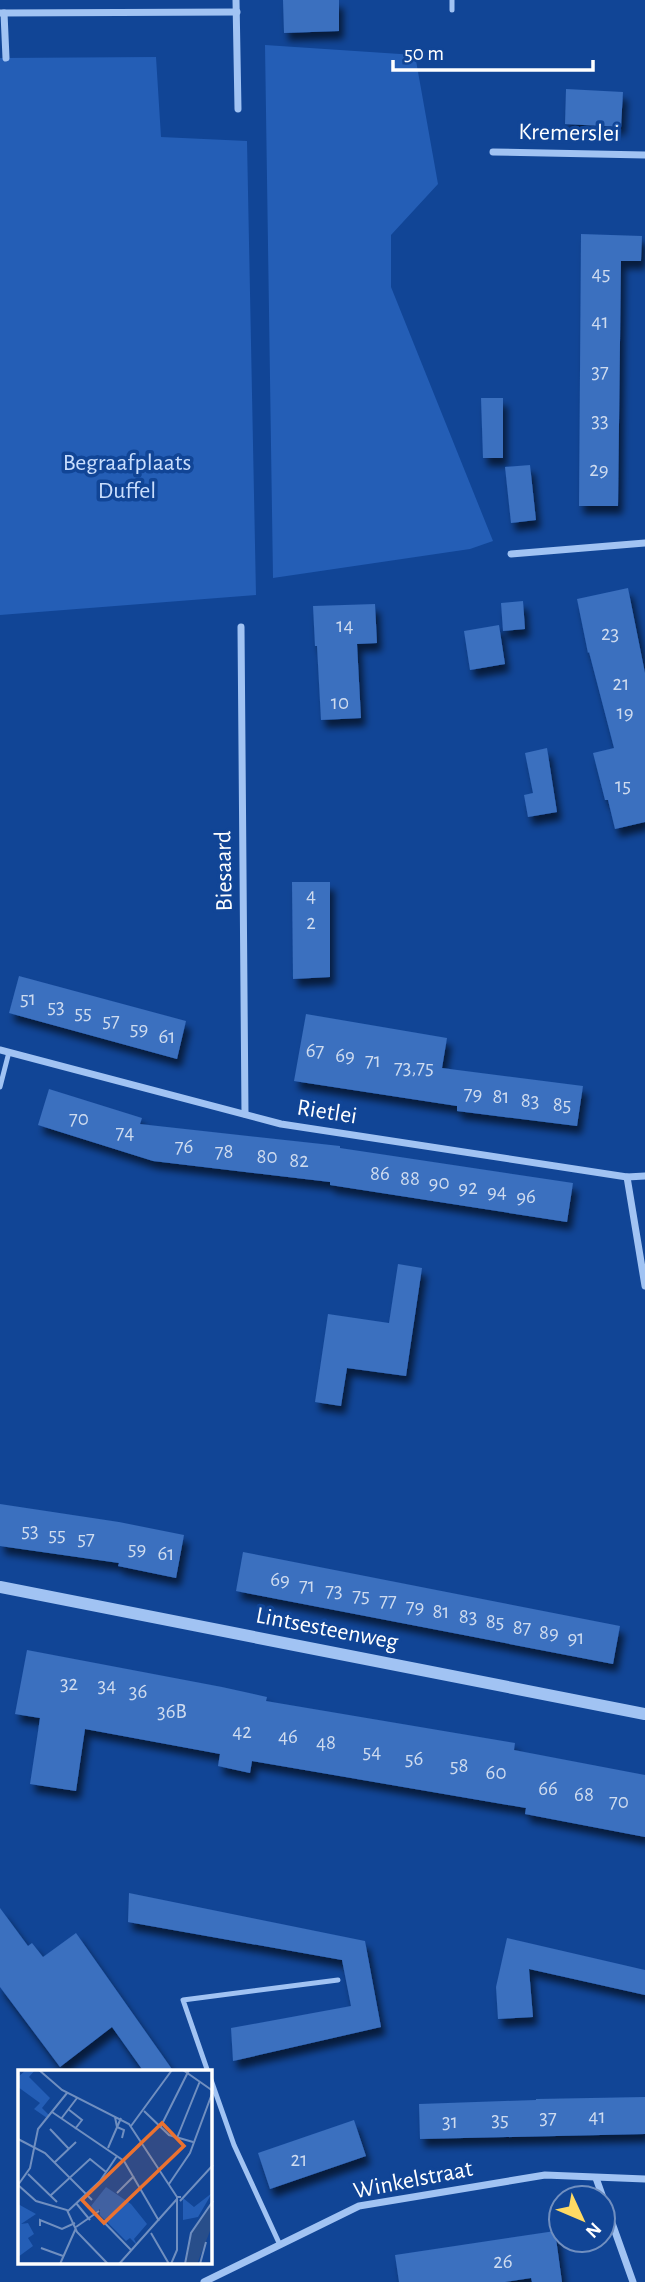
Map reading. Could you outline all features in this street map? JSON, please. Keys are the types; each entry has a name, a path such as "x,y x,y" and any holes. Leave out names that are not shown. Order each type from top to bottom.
{"street":[{"path":"236,0 238,109"},
{"path":"6,58 2,13 237,12"},
{"name":"Kremerslei","path":"494,152 645,155"},
{"path":"511,554 645,543"},
{"name":"Biesaard","path":"241,627 245,1114"},
{"name":"Rietlei","path":"0,1050 281,1124 627,1177 645,1176"},
{"path":"627,1177 645,1286"},
{"name":"Lintsesteenweg","path":"0,1587 645,1714"},
{"name":"Winkelstraat","path":"204,2282 359,2206 545,2175 645,2179"},
{"path":"596,2178 633,2282"}],"lane":[{"path":"452,0 452,10"},
{"path":"0,1087 9,1052"},
{"path":"207,2070 183,2000 338,1980"},
{"path":"212,2083 234,2145 280,2245"}],"green space":[{"path":"265,45 415,55 438,184 391,235 391,287 493,541 470,549 273,578"},
{"name":"Begraafplaats Duffel","path":"156,57 161,137 247,141 256,595 0,615 0,58"}],"building":[{"path":"283,0 339,0 339,31 284,33"},
{"path":"566,89 623,92 621,127 565,124"},
{"path":"581,234 642,236 641,261 621,261 618,506 579,506"},
{"path":"481,398 503,398 503,458 483,458"},
{"path":"530,465 536,520 511,523 505,467"},
{"path":"628,588 645,673 645,822 615,829 593,753 614,748 588,653 577,599"},
{"path":"523,601 525,629 503,631 501,603"},
{"path":"375,604 377,643 357,644 361,718 321,720 313,606"},
{"path":"499,625 505,664 470,670 464,631"},
{"path":"547,748 557,812 528,817 524,795 533,793 525,753"},
{"path":"292,882 330,882 330,977 293,979"},
{"path":"19,976 186,1021 177,1059 9,1013"},
{"path":"306,1014 447,1038 442,1068 583,1086 577,1126 457,1111 457,1106 294,1081"},
{"path":"49,1089 142,1118 140,1124 340,1146 573,1183 567,1222 330,1185 330,1182 153,1161 38,1125"},
{"path":"398,1264 422,1268 406,1376 347,1368 341,1406 315,1402 328,1314 389,1323"},
{"path":"0,1504 184,1535 176,1578 118,1566 119,1563 0,1546"},
{"path":"243,1552 620,1626 613,1664 236,1591"},
{"path":"27,1650 222,1687 267,1697 266,1701 515,1743 514,1750 645,1775 645,1837 525,1814 526,1808 252,1761 250,1773 218,1766 220,1754 85,1729 76,1791 30,1784 40,1718 15,1714"},
{"path":"129,1893 365,1941 381,2027 233,2061 231,2028 351,2006 342,1960 128,1922"},
{"path":"0,1908 28,1946 32,1943 43,1957 76,1933 173,2070 143,2070 112,2027 60,2067 0,1987"},
{"path":"507,1938 645,1970 645,1995 529,1969 533,2017 498,2019 496,1987"},
{"path":"645,2097 645,2134 420,2139 419,2104"},
{"path":"354,2120 366,2156 270,2189 258,2153"},
{"path":"547,2232 547,2254 558,2254 562,2282 532,2282 531,2278 505,2282 399,2282 395,2255"}]}
